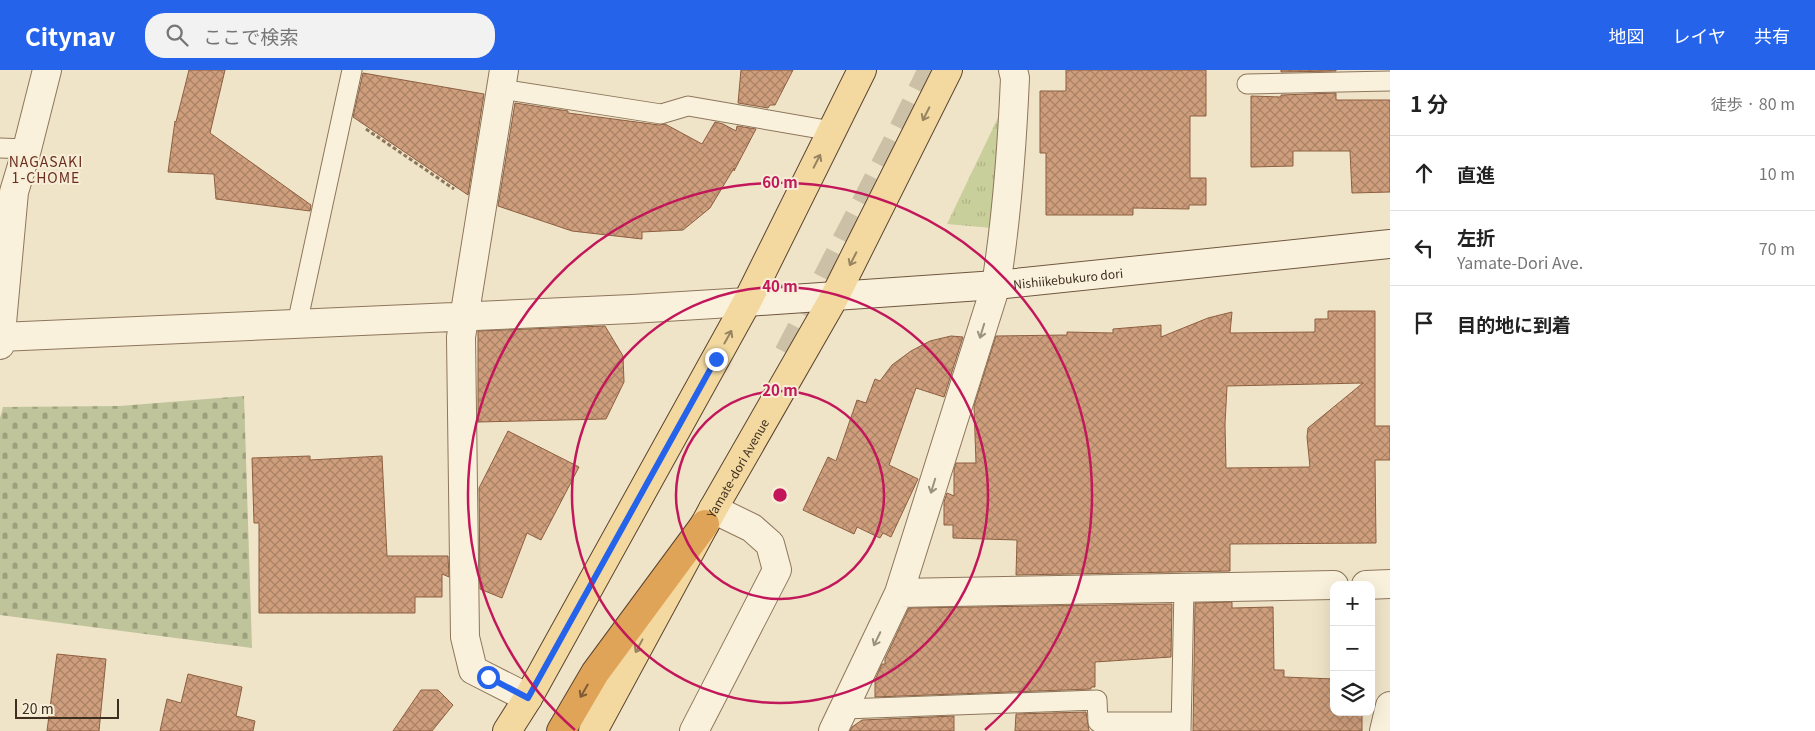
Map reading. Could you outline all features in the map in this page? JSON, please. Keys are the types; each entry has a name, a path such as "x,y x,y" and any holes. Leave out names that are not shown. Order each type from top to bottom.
{"highway":[{"path":"561,731 595,673 709,516"}],"main road":[{"path":"507,731 528,698 747,302 862,70"},
{"name":"Yamate-dori Avenue","path":"593,731 709,516 835,296 948,70"}],"street":[{"path":"1,340 14,192 47,70"},
{"path":"838,720 899,593 996,285 1003,243 1013,136 1015,78 1013,70"},
{"path":"502,80 461,337 465,637 473,670 528,698"},
{"name":"Nishiikebukuro dori","path":"1,340 632,309 996,285 1390,244"},
{"path":"694,731 777,570 770,544 752,528 709,516"},
{"path":"1375,585 1390,584"},
{"path":"899,593 1330,585"},
{"path":"1384,731 1390,706"}],"lane":[{"path":"297,324 352,70"},
{"path":"502,80 661,114 688,106 832,131"},
{"path":"1247,84 1390,82"},
{"path":"0,148 27,149"},
{"path":"838,720 1097,700 1098,722 1181,726 1184,588"}],"path":[{"path":"343,113 481,208"}],"green space":[{"path":"1006,101 992,228 947,224"},
{"path":"244,396 252,648 0,615 0,418 3,407 120,406"}],"building":[{"path":"189,70 225,70 210,133 311,205 310,211 216,199 214,174 168,172 175,121"},
{"path":"741,70 793,70 775,105 770,105 768,108 738,103"},
{"path":"1066,70 1206,70 1206,116 1190,116 1190,178 1206,178 1206,205 1189,205 1189,209 1133,208 1133,215 1046,215 1046,153 1040,153 1040,91 1066,91"},
{"path":"1281,70 1336,70 1336,71 1281,72"},
{"path":"363,73 484,94 468,195 353,117"},
{"path":"1336,93 1336,100 1390,100 1390,192 1352,193 1350,151 1293,151 1293,166 1251,167 1251,96 1281,97 1281,95"},
{"path":"515,103 568,111 568,113 659,125 665,124 702,144 715,122 736,131 737,126 756,129 734,171 734,168 710,208 683,230 642,232 642,239 572,231 498,206"},
{"path":"1328,311 1375,311 1375,426 1390,426 1390,460 1375,460 1376,543 1230,544 1230,571 1016,575 1017,540 953,538 953,525 944,525 944,502 947,493 954,496 954,470 956,463 976,463 974,406 996,336 1067,335 1067,332 1113,333 1113,329 1161,325 1161,337 1208,318 1232,312 1230,333 1315,332 1315,319 1328,319","holes":["1363,383 1308,428 1310,467 1226,468 1225,424 1227,386"]},
{"path":"605,326 623,356 624,382 606,419 478,422 478,331"},
{"path":"951,336 963,337 944,397 916,388 889,465 918,479 891,537 883,533 880,538 857,527 854,534 803,510 828,457 836,461 857,400 866,403 875,379 880,381 892,365 911,351 930,341"},
{"path":"508,431 579,467 541,540 527,533 502,598 480,589 479,488"},
{"path":"310,456 310,460 382,456 387,556 448,556 449,577 442,574 442,597 415,597 415,613 259,613 259,523 254,523 252,458"},
{"path":"1232,602 1232,608 1273,607 1274,670 1284,670 1284,677 1330,679 1330,716 1362,716 1362,731 1193,731 1195,603"},
{"path":"1172,604 1171,657 1095,662 1095,687 1091,687 1091,689 875,697 875,680 882,664 885,664 885,659 909,608"},
{"path":"57,654 106,659 99,731 47,731"},
{"path":"188,674 242,687 236,716 255,721 253,731 160,731 167,699 181,703"},
{"path":"421,690 438,690 453,705 432,731 393,731"},
{"path":"1086,712 1089,731 1015,731 1016,714"},
{"path":"954,716 954,731 850,731 852,727 862,720"}],"tunnel":[{"path":"788,354 932,70"}],"district":[{"name":"NAGASAKI 1-CHOME","path":"46,169"}],"route":[{"path":"488,677 528,698 716,359"}]}
